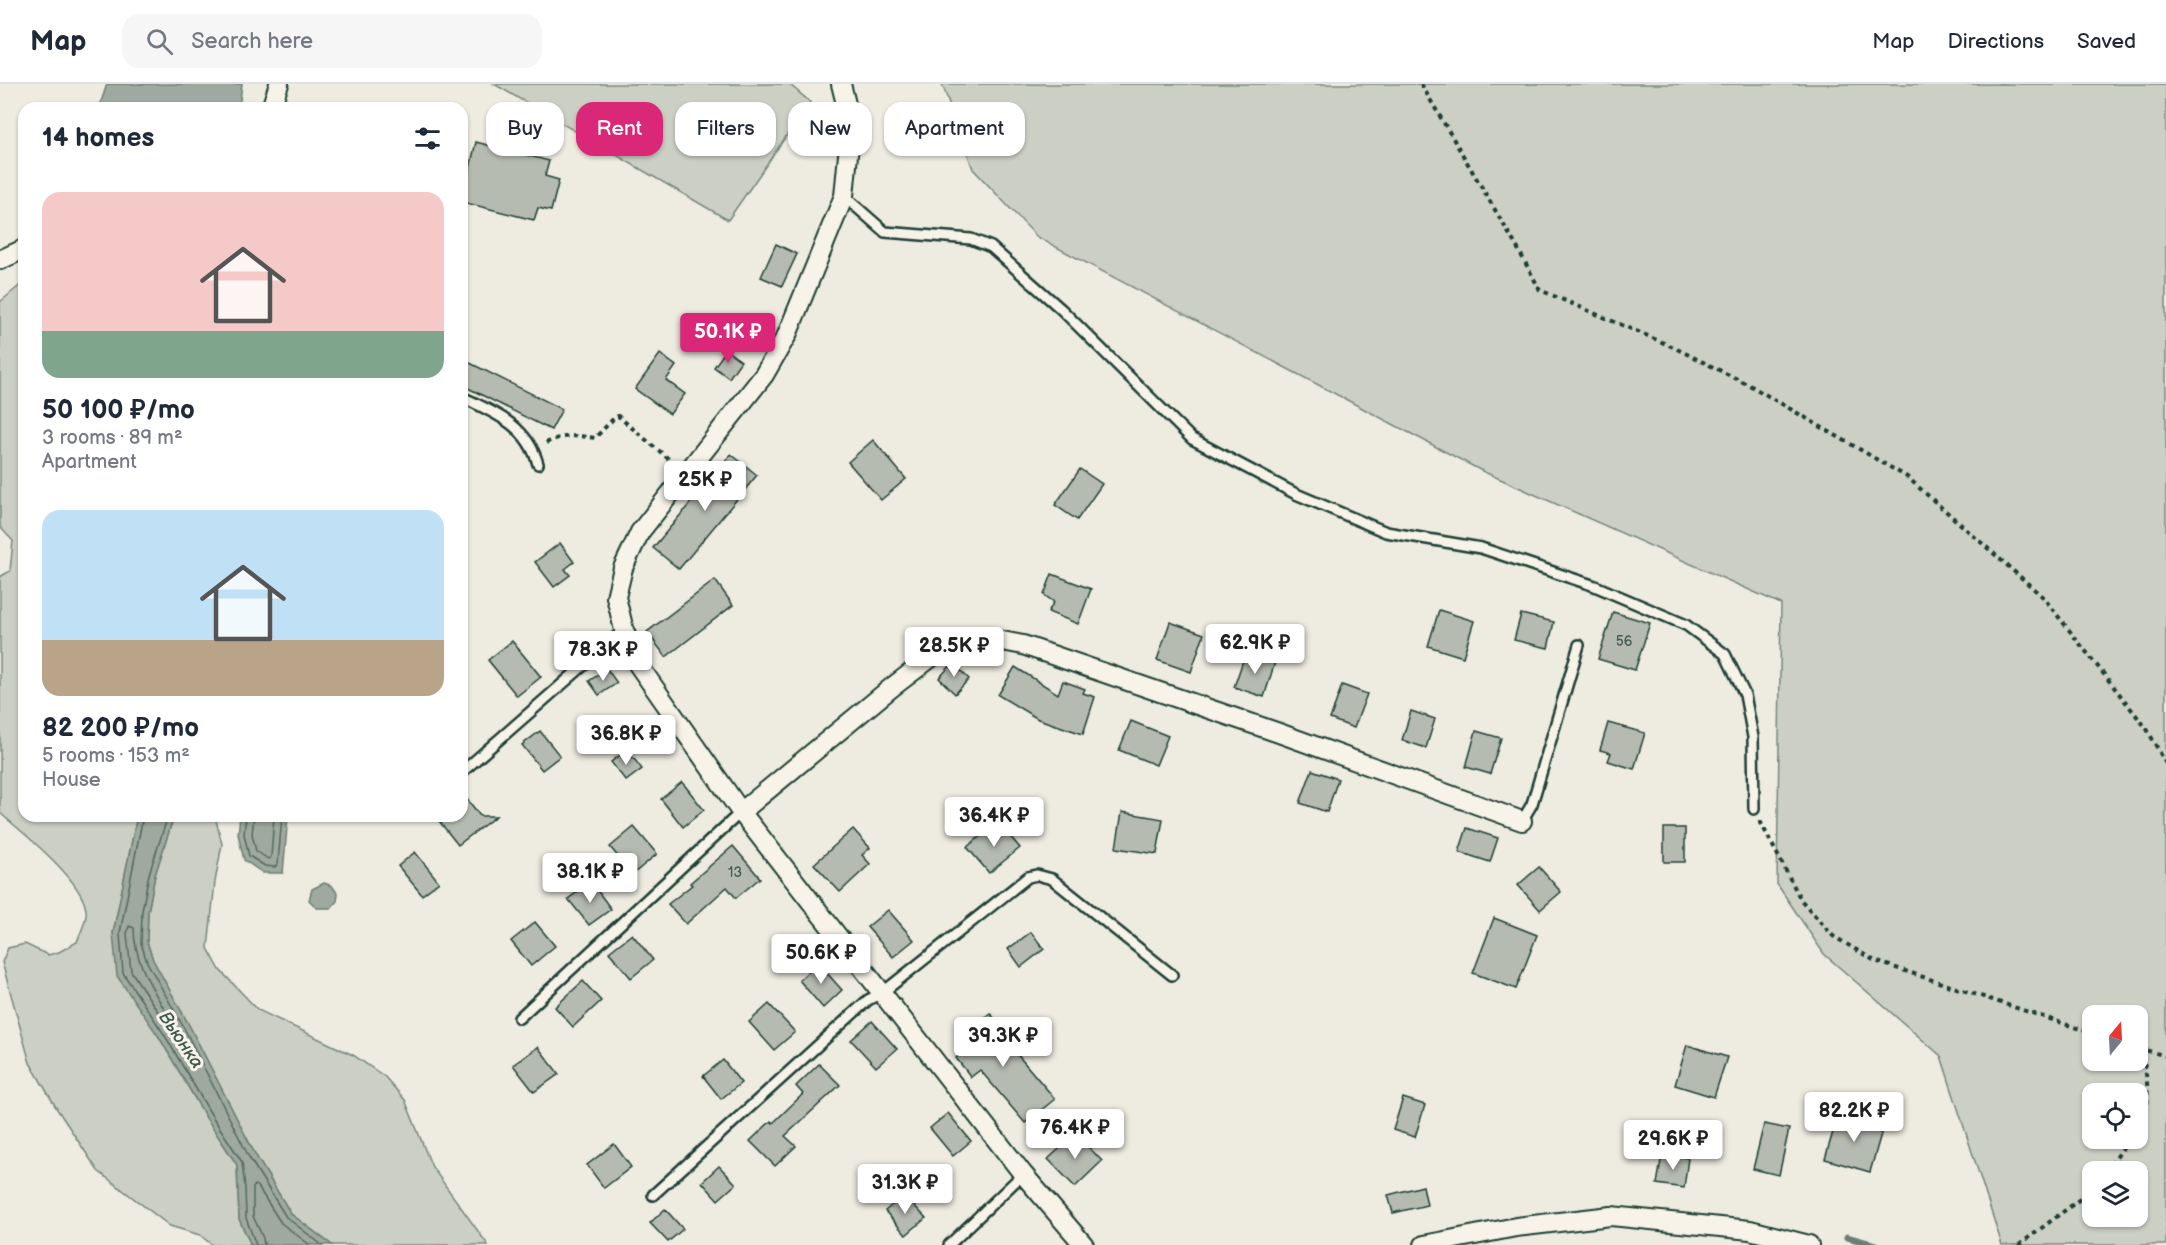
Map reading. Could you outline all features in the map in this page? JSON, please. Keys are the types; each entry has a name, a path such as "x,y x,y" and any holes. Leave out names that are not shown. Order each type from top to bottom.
{"street":[{"path":"273,102 279,84"},
{"path":"841,84 851,124 844,196 787,335 764,375 640,532 623,568 616,597 624,630 637,663 741,812 1023,1174 1084,1245"},
{"path":"0,260 18,252"},
{"path":"741,812 891,688 950,643 982,637 1023,645 1290,737 1522,821"},
{"path":"1424,1245 1516,1227 1611,1216 1748,1238 1809,1245"},
{"path":"1509,1245 1516,1227"}],"lane":[{"path":"844,196 885,232 971,239 991,247 1061,309 1192,440 1296,494 1386,532 1481,548 1554,572 1595,586 1686,625 1725,654 1745,695 1753,737 1754,809"},
{"path":"468,400 516,426 534,450 538,464"},
{"path":"468,767 624,630"},
{"path":"1522,821 1532,804 1579,645"},
{"path":"519,1018 741,812"},
{"path":"653,1195 868,1000 882,993 1028,877 1037,875 1052,879 1172,975"},
{"path":"949,1245 1023,1174"}],"path":[{"path":"1420,84 1540,290 1671,346 1751,386 1907,477 2043,597 2147,729 2166,764"},
{"path":"534,450 556,438 581,436 595,438 615,417 618,417 686,473"},
{"path":"1754,809 1801,900 1833,936 1875,961 2082,1030"},
{"path":"2148,1050 2166,1056"},
{"path":"2019,1245 2082,1198"}],"shaded area":[{"path":"494,84 789,84 810,102 788,102 788,134 776,151 776,102 675,102 675,156 772,156 728,220 618,156 663,156 663,102 576,102 576,132 564,125 564,102 525,102"},
{"path":"942,84 2166,84 2166,1245 2002,1245 1941,1056 1824,954 1777,884 1781,604 1482,471 1037,237 973,169 968,156 1025,156 1025,102 949,102"},
{"path":"18,287 18,822 136,822 113,933 159,1037 237,1165 239,1219 251,1245 212,1245 200,1235 170,1226 98,1171 30,1063 2,962 8,948 25,944 48,955 77,942 85,922 86,910 82,898 63,871 0,813 0,577 10,571 13,541 0,527 0,302"},
{"path":"172,822 216,822 222,844 215,882 208,948 220,970 258,1010 353,1055 385,1077 405,1100 432,1167 488,1245 332,1245 291,1214 256,1156 153,960 147,942 148,912 155,875"}],"water":[{"path":"107,84 242,84 240,102 101,102"},
{"name":"Вьюнка","path":"136,822 172,822 155,875 148,912 147,942 153,960 256,1156 291,1214 332,1245 251,1245 239,1219 237,1165 159,1037 117,976 113,933"},
{"path":"239,822 287,822 283,873 263,873 244,860 238,834"},
{"path":"324,883 332,886 338,894 337,901 331,908 317,908 309,900 312,889"}],"building":[{"path":"476,142 486,145 486,156 530,156 549,161 545,176 559,180 551,211 538,208 534,220 468,204 468,176"},
{"path":"776,244 797,254 782,286 761,277"},
{"path":"726,350 741,361 729,378 714,367"},
{"path":"660,354 676,366 666,380 685,394 670,414 635,389"},
{"path":"468,362 562,409 551,430 468,388"},
{"path":"873,440 906,479 881,500 848,462"},
{"path":"731,454 757,475 679,569 653,548"},
{"path":"1080,469 1102,484 1077,520 1055,505"},
{"path":"560,543 574,562 565,569 570,575 554,587 535,562"},
{"path":"1052,574 1091,589 1078,624 1048,612 1054,602 1044,595"},
{"path":"715,580 733,605 666,657 647,632"},
{"path":"1439,610 1474,621 1463,657 1428,646"},
{"path":"1613,612 1650,623 1635,670 1598,659"},
{"path":"1521,614 1554,622 1548,648 1514,640"},
{"path":"1170,622 1204,634 1191,672 1157,660"},
{"path":"512,641 541,677 517,696 488,660"},
{"path":"1246,652 1275,662 1264,697 1234,687"},
{"path":"953,663 969,679 955,694 939,678"},
{"path":"1015,667 1058,694 1063,681 1085,689 1083,693 1095,697 1083,734 1038,719 998,695"},
{"path":"607,669 617,683 599,695 589,681"},
{"path":"1342,685 1367,694 1354,728 1330,719"},
{"path":"1411,711 1435,719 1426,748 1402,740"},
{"path":"1131,721 1168,736 1156,765 1119,750"},
{"path":"1608,723 1645,733 1634,769 1608,761 1611,753 1600,750"},
{"path":"540,731 560,756 542,770 522,745"},
{"path":"1476,731 1501,738 1490,774 1466,767"},
{"path":"627,750 642,769 626,781 611,762"},
{"path":"1312,770 1338,779 1327,812 1300,803"},
{"path":"682,782 704,810 683,827 661,799"},
{"path":"468,800 480,816 496,816 458,845 440,822 468,822"},
{"path":"1122,812 1163,819 1157,854 1116,848"},
{"path":"998,822 1020,848 989,873 967,847"},
{"path":"634,827 657,854 633,874 610,847"},
{"path":"1467,828 1498,838 1490,862 1459,852"},
{"path":"1664,828 1685,828 1685,862 1664,862"},
{"path":"853,829 870,848 862,855 870,864 840,892 814,864"},
{"path":"733,846 760,878 736,898 727,887 686,924 668,904 692,885 690,883"},
{"path":"415,852 439,882 422,895 398,866"},
{"path":"1539,867 1561,892 1540,910 1518,885"},
{"path":"591,882 611,909 589,925 568,899"},
{"path":"888,910 914,940 893,957 867,927"},
{"path":"1494,918 1537,935 1516,989 1473,973"},
{"path":"535,922 555,946 531,966 511,941"},
{"path":"1031,932 1044,949 1021,967 1008,949"},
{"path":"632,934 653,960 631,978 609,952"},
{"path":"818,963 842,990 823,1008 799,980"},
{"path":"583,981 601,1001 573,1027 555,1007"},
{"path":"769,1004 795,1032 774,1050 749,1022"},
{"path":"990,1013 1014,1043 1010,1046 1055,1099 1025,1123 980,1070 971,1077 956,1058 968,1048 959,1037"},
{"path":"872,1021 897,1049 876,1067 851,1040"},
{"path":"1687,1045 1727,1057 1714,1097 1675,1085"},
{"path":"538,1047 559,1074 534,1092 513,1065"},
{"path":"723,1060 741,1083 721,1099 703,1076"},
{"path":"819,1064 840,1085 785,1136 796,1146 775,1166 750,1141 803,1094 796,1086"},
{"path":"1403,1098 1425,1105 1415,1137 1393,1130"},
{"path":"948,1113 971,1141 953,1156 930,1128"},
{"path":"1838,1115 1883,1127 1870,1172 1825,1159"},
{"path":"1764,1124 1789,1129 1779,1175 1753,1169"},
{"path":"1076,1134 1102,1161 1075,1187 1048,1159"},
{"path":"614,1144 631,1167 604,1188 587,1165"},
{"path":"1662,1154 1688,1158 1684,1188 1657,1184"},
{"path":"719,1166 736,1184 718,1200 702,1182"},
{"path":"1423,1186 1427,1205 1393,1213 1388,1195"},
{"path":"904,1195 926,1218 906,1235 885,1211"},
{"path":"665,1209 683,1229 668,1242 650,1223"}],"waterway":[{"path":"1847,1237 1876,1245"}]}
